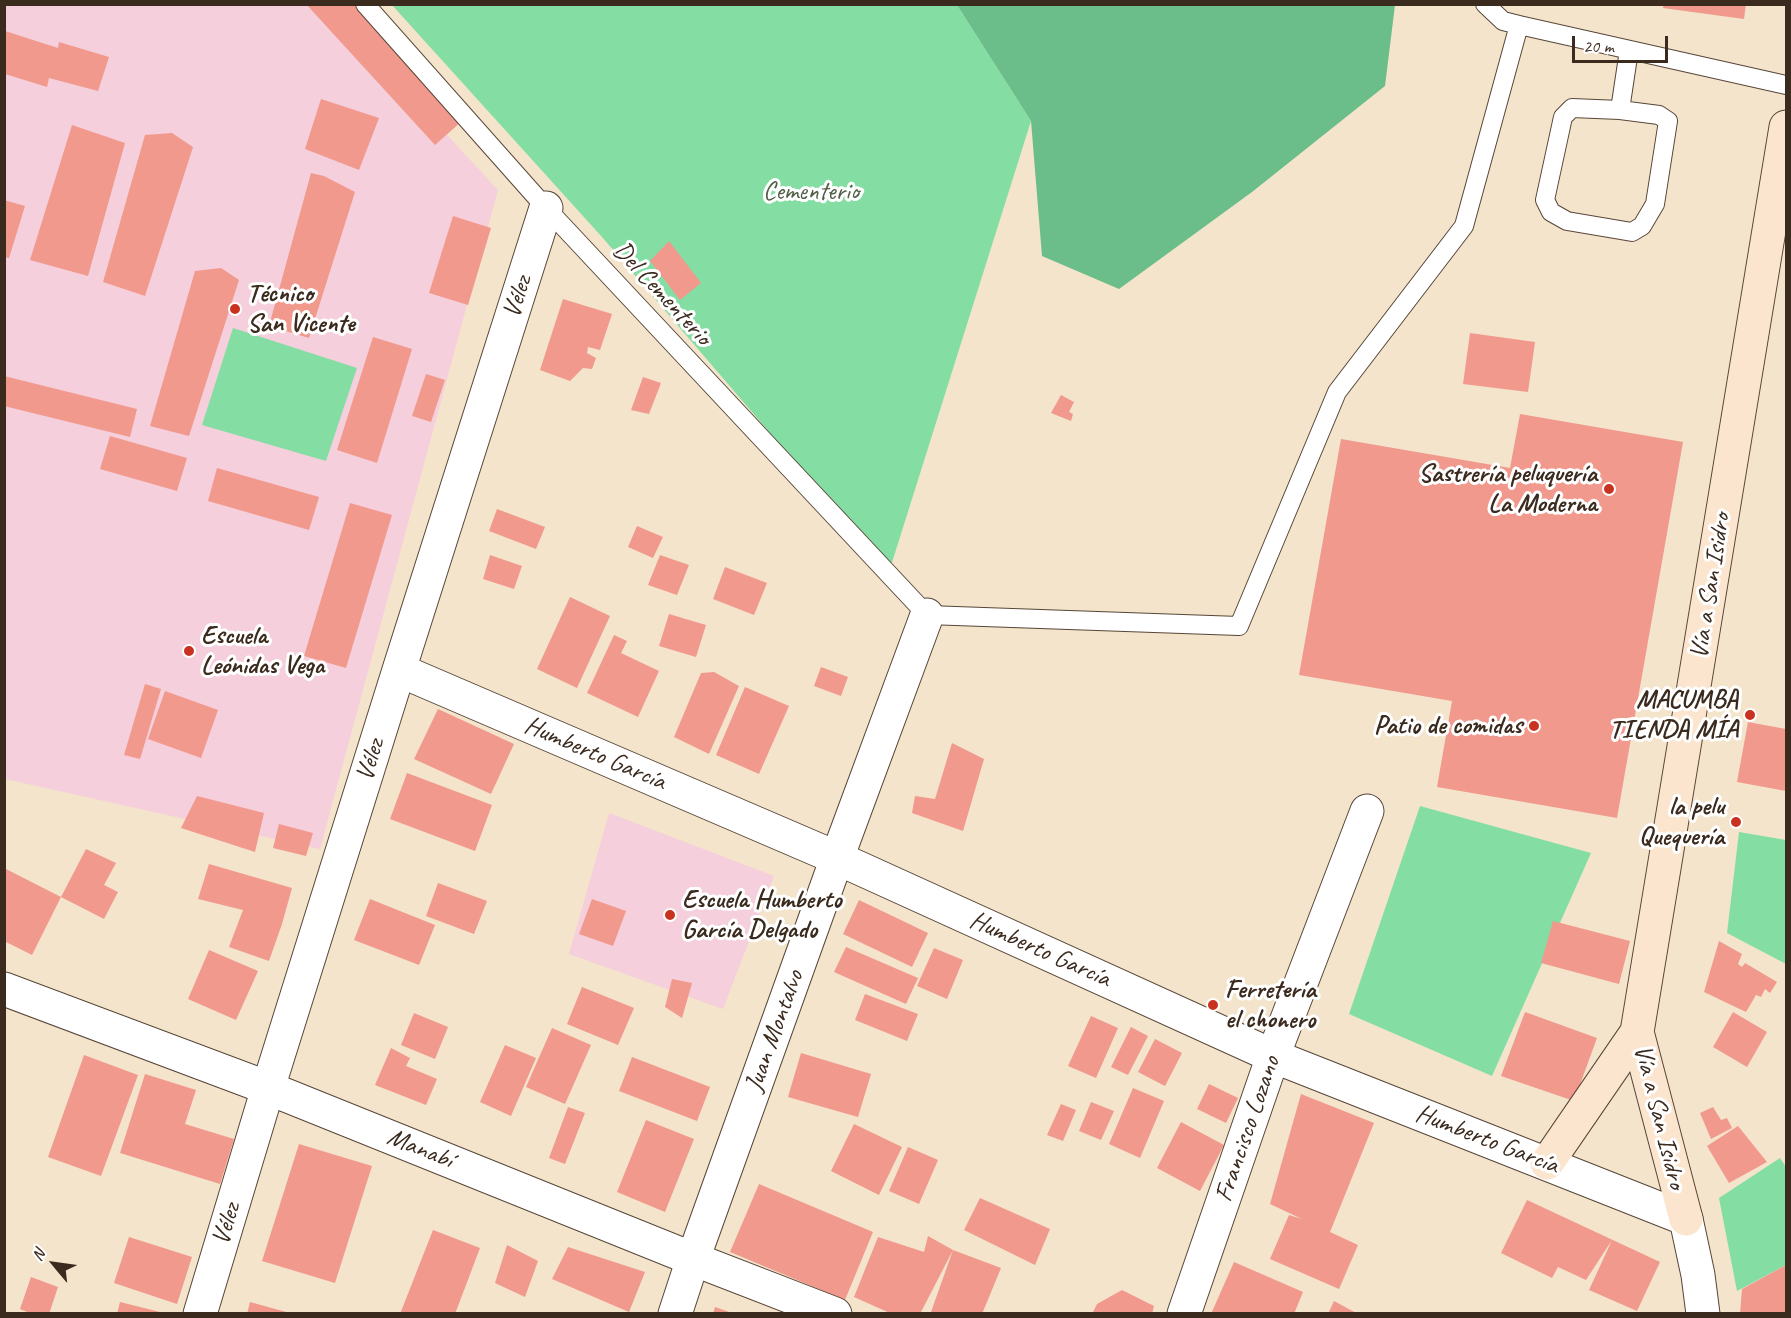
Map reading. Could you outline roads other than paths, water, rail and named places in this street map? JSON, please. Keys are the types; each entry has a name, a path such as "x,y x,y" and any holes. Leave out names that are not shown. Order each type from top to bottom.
{"street":[{"name":"Vía a San Isidro","path":"1686,1219 1637,1032 1786,127"},
{"name":"Vélez","path":"200,1314 268,1088 546,208"},
{"name":"Juan Montalvo","path":"675,1314 837,858 927,615"},
{"name":"Humberto García","path":"399,670 837,858 1273,1056 1686,1219"},
{"name":"Francisco Lozano","path":"1184,1314 1273,1056 1367,811"},
{"name":"Manabí","path":"4,989 268,1088 834,1314"},
{"path":"1548,1163 1637,1032"},
{"path":"1686,1219 1698,1275 1703,1314"},
{"path":"1682,1314 1698,1275"}],"lane":[{"name":"Del Cementerio","path":"365,4 546,208 927,615"},
{"path":"1485,4 1503,21 1786,85"},
{"path":"927,615 1239,626 1337,392 1464,226 1519,25"},
{"path":"1620,110 1629,50"},
{"path":"1572,108 1620,110 1659,115 1668,121 1655,204 1642,226 1632,232 1567,221 1551,212 1545,200 1563,117 1572,108"}],"place":[{"name":"Técnico San Vicente","path":"235,309"},
{"name":"Sastrería peluquería La Moderna","path":"1609,489"},
{"name":"Escuela Leónidas Vega","path":"189,651"},
{"name":"MACUMBA TIENDA MÍA","path":"1750,715"},
{"name":"Patio de comidas","path":"1534,726"},
{"name":"la pelu Quequería","path":"1736,822"},
{"name":"Escuela Humberto García Delgado","path":"670,915"},
{"name":"Ferretería el chonero","path":"1213,1005"}],"park label":[{"name":"Cementerio","path":"811,192"}]}
